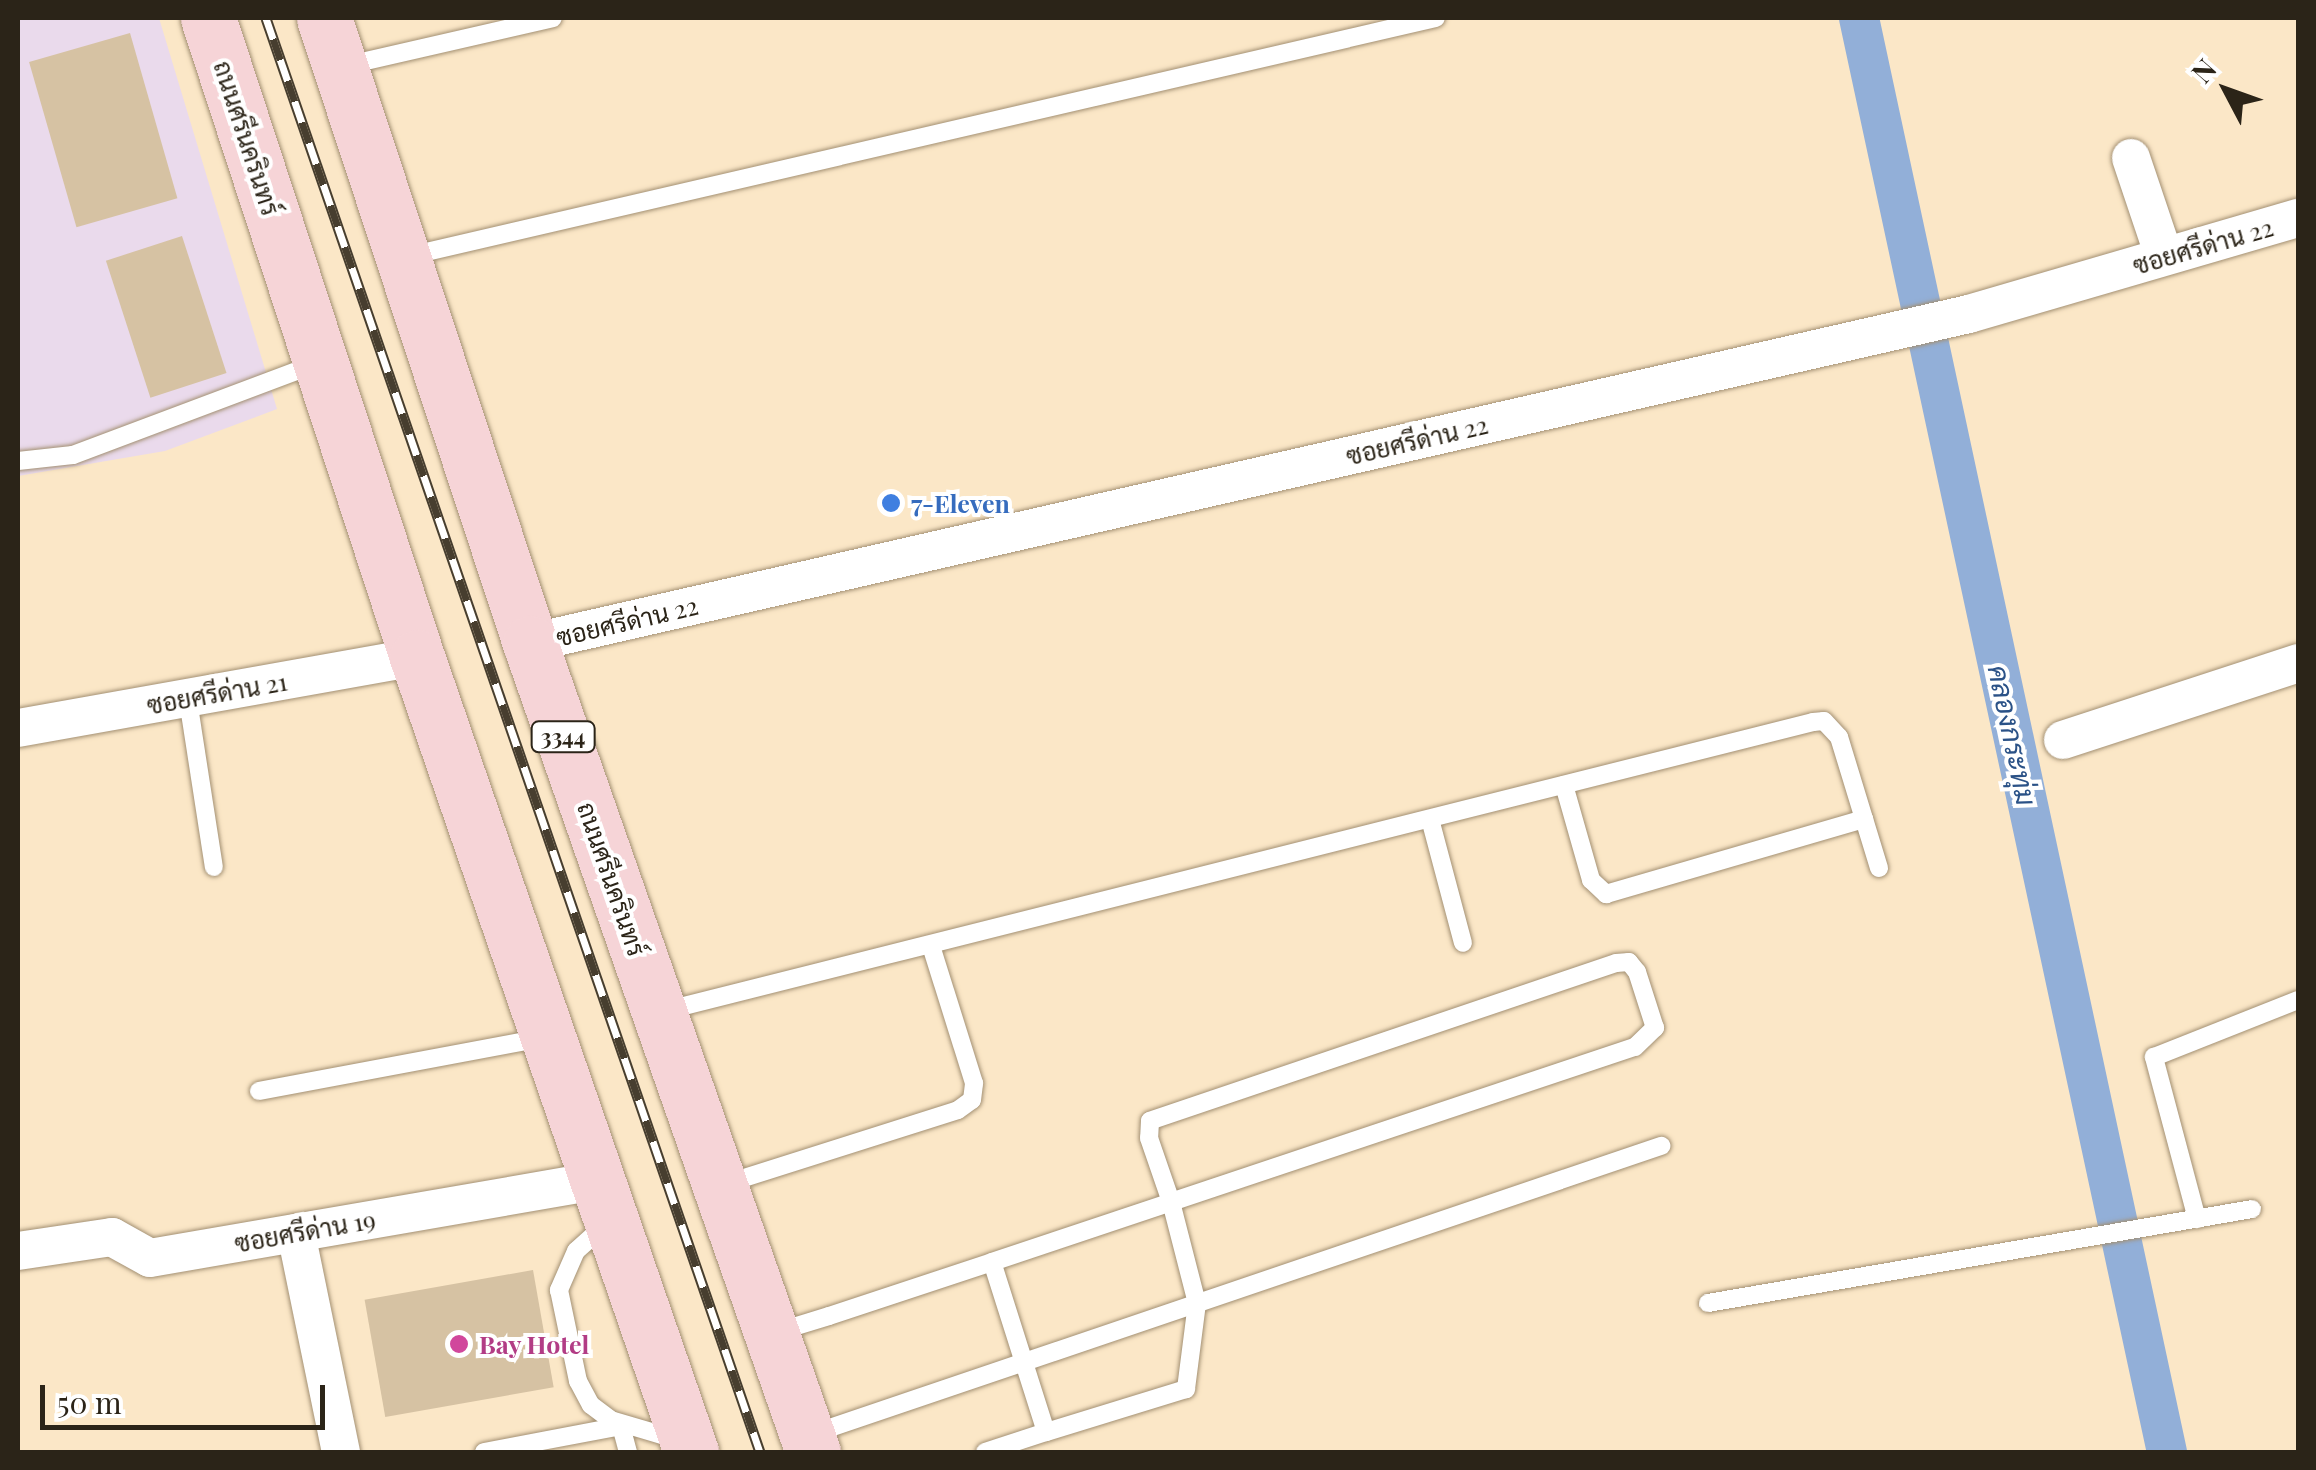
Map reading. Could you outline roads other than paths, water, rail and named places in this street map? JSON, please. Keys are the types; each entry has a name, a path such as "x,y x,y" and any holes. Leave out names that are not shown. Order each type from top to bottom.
{"main road":[{"name":"ถนนศรีนครินทร์","path":"208,18 417,656 690,1448"},
{"name":"ถนนศรีนครินทร์","path":"333,42 530,643 810,1444"}],"street":[{"path":"2132,158 2164,256"},
{"name":"ซอยศรีด่าน 22","path":"530,643 1970,314 2298,218"},
{"name":"ซอยศรีด่าน 21","path":"18,728 417,656"},
{"path":"2062,740 2298,663"},
{"name":"ซอยศรีด่าน 19","path":"18,1251 112,1237 150,1258 296,1233 605,1200"},
{"path":"296,1233 341,1452"}],"lane":[{"path":"333,42 553,18"},
{"path":"404,257 1436,18"},
{"path":"18,461 73,455 320,362"},
{"path":"188,700 214,867"},
{"path":"659,1012 1824,721 1838,737 1879,868"},
{"path":"1564,785 1591,880 1606,894 1864,819"},
{"path":"1430,819 1464,943"},
{"path":"720,1185 958,1110 972,1100 974,1083 931,946"},
{"path":"771,1333 992,1262 1171,1202 1648,1042 1655,1028 1637,972 1628,962 1616,963 1157,1115 1150,1138 1171,1202 1198,1303 1186,1389 985,1452"},
{"path":"2197,1219 2154,1057 2298,1000"},
{"path":"259,1090 548,1037"},
{"path":"810,1444 1026,1362 1661,1146"},
{"path":"605,1200 576,1251 558,1297 584,1397 622,1426 690,1448"},
{"path":"1708,1303 2252,1210"},
{"path":"992,1262 1046,1432"},
{"path":"484,1452 622,1426"},
{"path":"622,1426 628,1452"}],"waterway":[{"name":"คลองกระทุ่ม","path":"1859,18 2167,1452"}],"railway":[{"path":"266,18 760,1452"}],"place":[{"name":"7-Eleven","path":"891,503"},
{"name":"Bay Hotel","path":"459,1344"}]}
